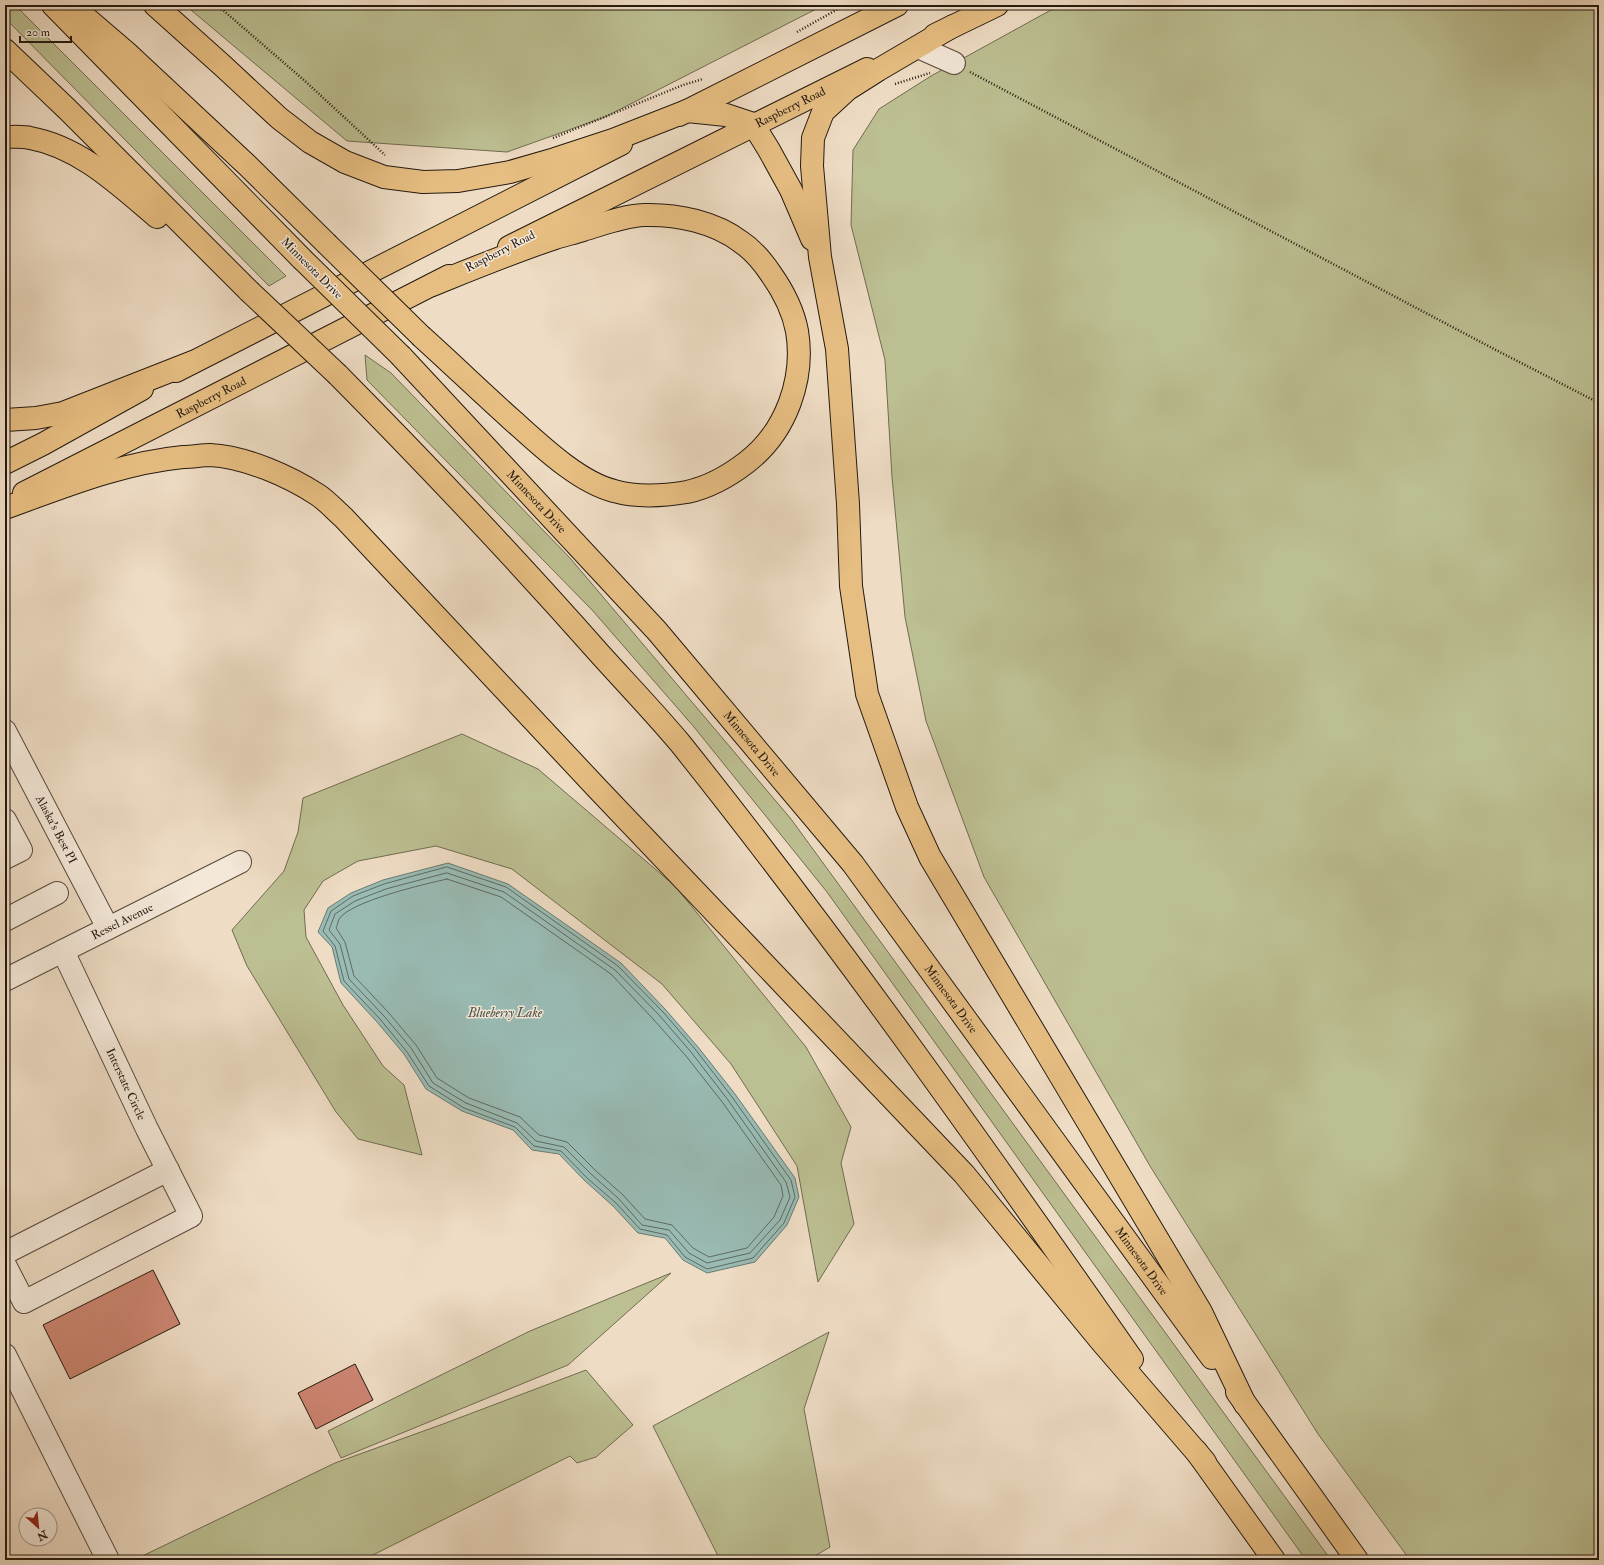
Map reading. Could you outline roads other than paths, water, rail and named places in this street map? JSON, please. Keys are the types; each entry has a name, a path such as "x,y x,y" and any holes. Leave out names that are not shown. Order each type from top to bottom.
{"main road":[{"name":"Minnesota Drive","path":"53,5 302,259 401,356 657,632 853,864 1357,1560"},
{"path":"70,5 126,52 248,166 422,336 542,447 589,482 614,491 646,496 696,490 719,481 735,472 755,456 769,440 784,416 792,396 799,353 797,329 790,305 778,284 761,260 742,242 720,229 699,221 674,217 644,216 609,221 556,238 432,285"},
{"path":"155,5 279,118 310,142 345,162 384,177 423,182 458,181 510,172 613,140 687,111 726,115 753,124 791,190 820,257"},
{"path":"5,463 43,444 193,362 897,5"},
{"name":"Raspberry Road","path":"5,503 432,285 753,124 998,5"},
{"path":"953,26 848,89 823,112 813,138 812,166 820,257 837,349 848,504 852,593 867,694 907,807 930,857 1201,1312 1245,1404"},
{"path":"5,50 67,109 249,292 338,375 424,462 510,554 677,740 789,884 936,1080 1274,1560"},
{"path":"5,137 29,138 71,152 96,167 171,229 221,263"},
{"path":"5,420 36,418 63,413 193,362"},
{"path":"5,508 127,466 169,458 210,455 240,460 269,470 293,480 319,496 343,517 590,781 964,1174 1100,1340 1205,1462"}],"street":[{"path":"918,47 956,64"},
{"name":"Alaska's Best PI","path":"5,731 108,928"},
{"path":"5,820 21,850 5,858"},
{"name":"Ressel Avenue","path":"5,980 240,862"},
{"path":"5,920 58,893"},
{"name":"Interstate Circle","path":"5,1265 24,1302 191,1216 147,1129 63,951"},
{"path":"5,1253 168,1170"},
{"path":"5,1355 108,1560"}],"water":[{"name":"Blueberry Lake","path":"448,863 508,884 621,963 665,1009 698,1047 735,1094 795,1178 799,1197 787,1225 755,1262 707,1273 683,1260 665,1238 638,1233 613,1206 584,1180 559,1154 532,1150 513,1130 462,1111 426,1089 404,1054 341,983 332,947 318,932 328,908 351,893 383,880"}]}
